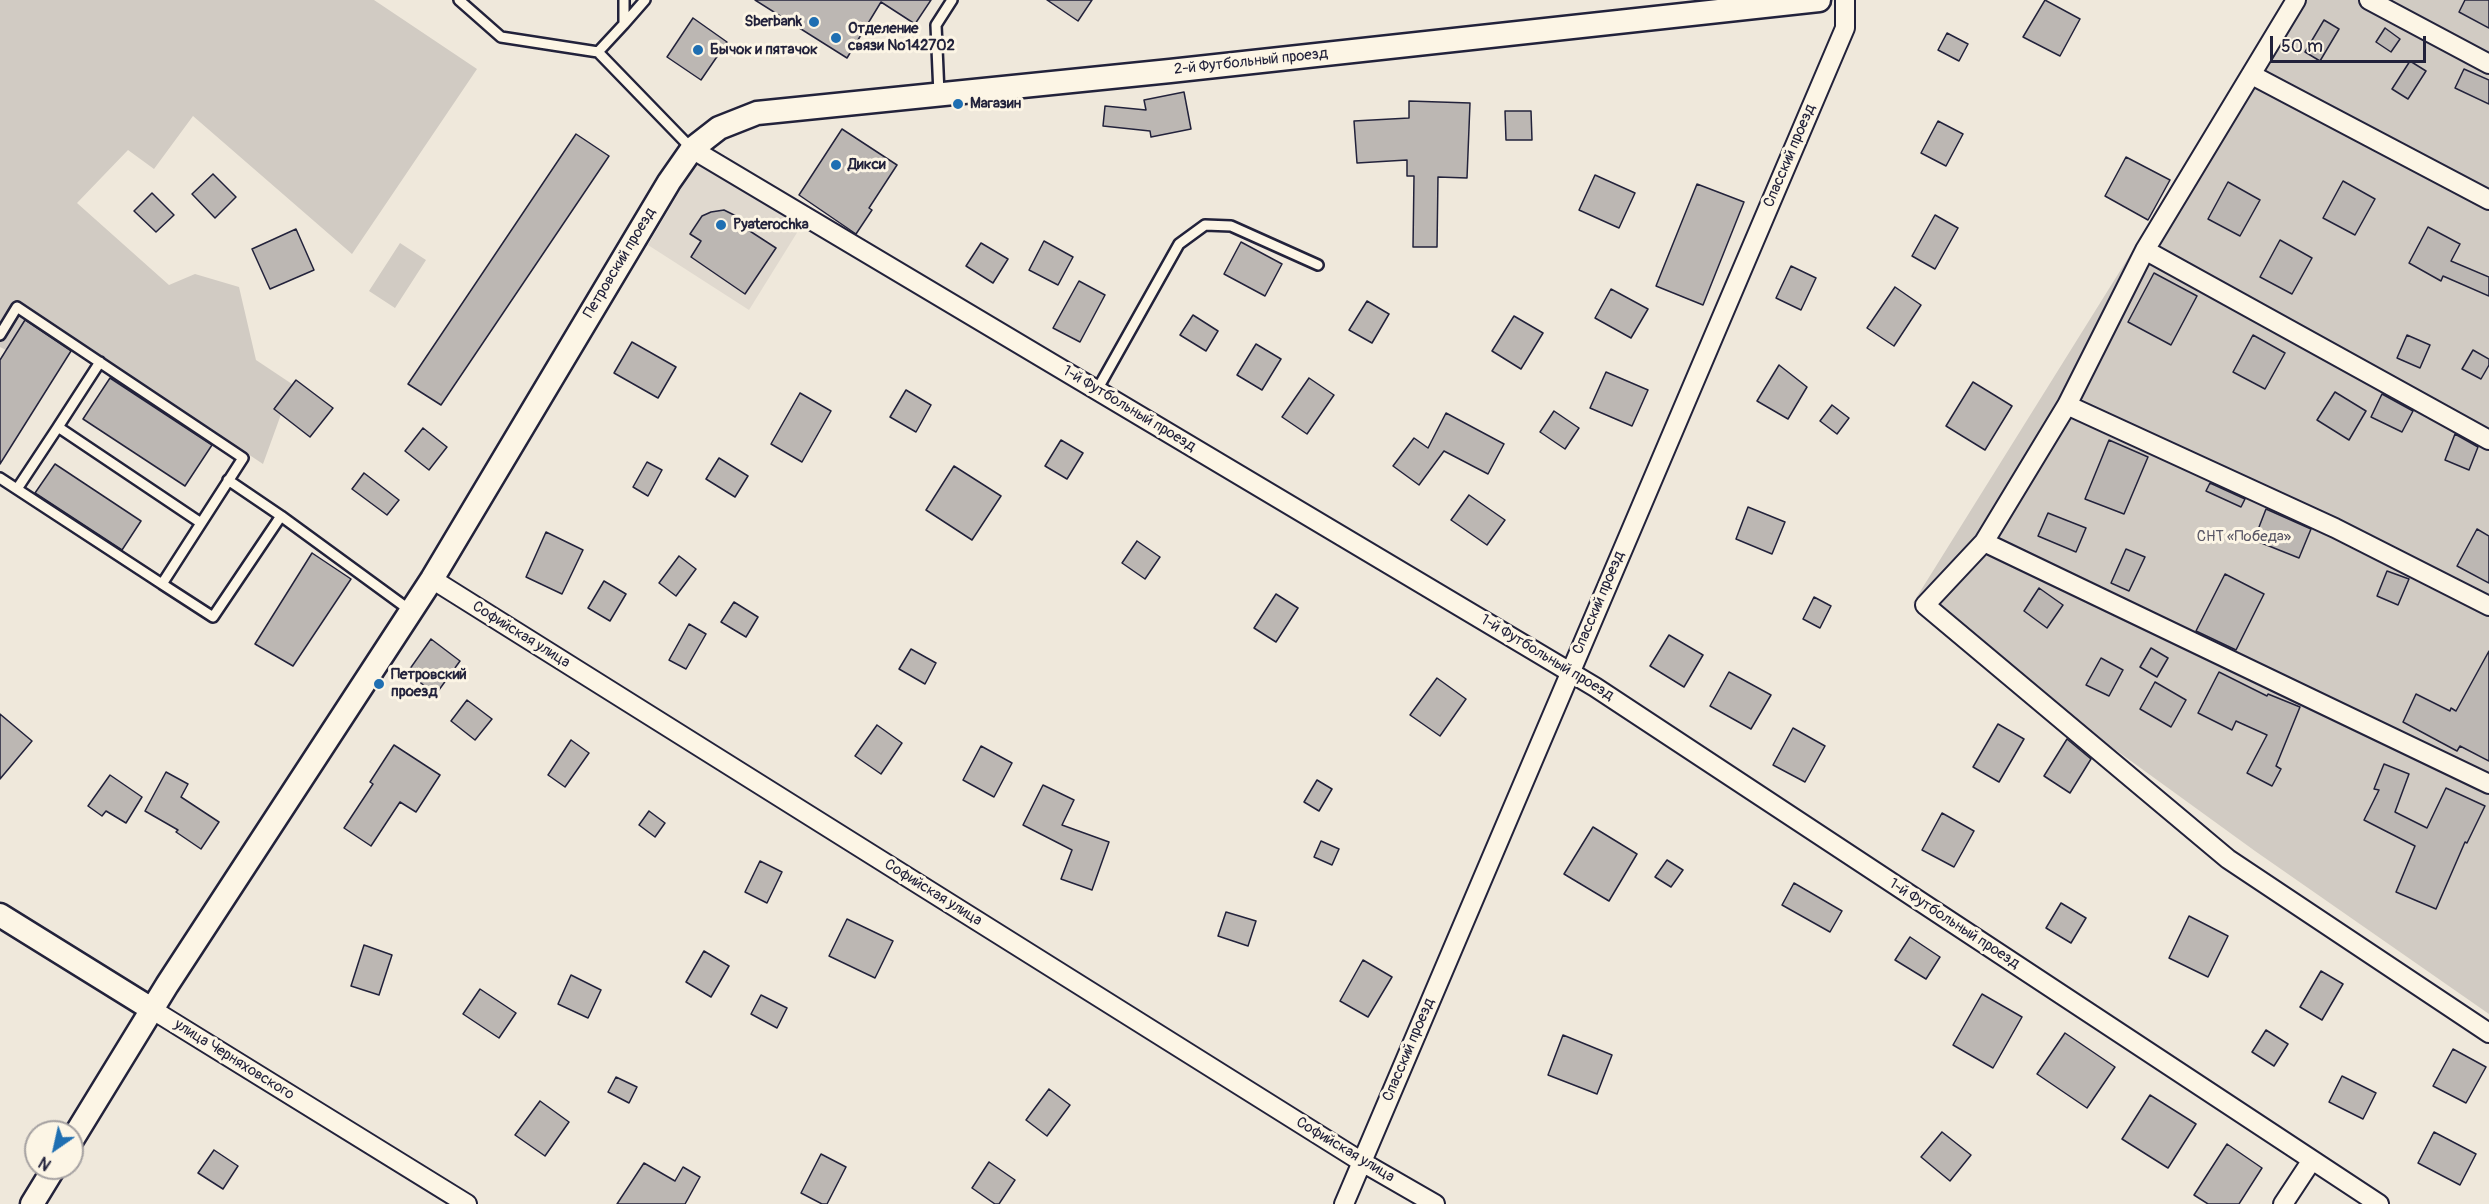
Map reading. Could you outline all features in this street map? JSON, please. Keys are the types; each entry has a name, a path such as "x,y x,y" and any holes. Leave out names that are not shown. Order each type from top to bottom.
{"street":[{"name":"2-й Футбольный проезд","path":"692,149 719,128 757,113 1819,0"},
{"name":"Спасский проезд","path":"1344,1204 1845,28 1845,0"},
{"path":"2296,0 2145,250 2067,405 1984,542 1925,605 2228,859 2489,1033"},
{"path":"2369,0 2489,64"},
{"path":"2252,75 2489,200"},
{"name":"1-й Футбольный проезд","path":"692,149 1570,671 2379,1204"},
{"name":"Петровский проезд","path":"84,1121 432,579 669,182 692,149"},
{"path":"2145,250 2489,440"},
{"path":"2067,405 2335,528 2489,606"},
{"path":"1984,542 2489,784"},
{"name":"Софийская улица","path":"432,579 1362,1162 1435,1204"},
{"name":"улица Черняховского","path":"0,915 467,1204"},
{"path":"2283,1204 2312,1160"},
{"path":"32,1204 47,1180"}],"lane":[{"path":"459,0 501,37 598,52 692,149"},
{"path":"624,0 624,24"},
{"path":"598,52 645,0"},
{"path":"939,94 936,26 952,0"},
{"path":"1097,390 1179,244 1206,225 1231,226 1318,265"},
{"path":"0,335 17,307 243,458 162,584"},
{"path":"17,489 100,363"},
{"path":"58,427 201,523"},
{"path":"0,478 213,617 281,516"},
{"path":"228,480 411,611"}],"shaded area":[{"path":"698,160 803,223 749,310 648,245"}],"green space":[{"path":"0,0 374,0 477,69 352,254 193,116 154,169 128,150 77,203 169,285 195,274 239,287 256,360 292,384 263,464 40,316 6,350 0,347"},
{"name":"СНТ «Победа»","path":"2289,0 2489,0 2489,1014 2255,851 1913,603"},
{"path":"400,243 426,260 395,308 369,291"}],"building":[{"path":"755,0 931,0 915,24 881,2 847,58"},
{"path":"1047,0 1092,0 1078,21"},
{"path":"2045,0 2080,19 2060,56 2023,37"},
{"path":"2465,0 2489,0 2489,28 2459,12"},
{"path":"693,18 727,42 701,80 667,57"},
{"path":"2324,20 2339,29 2320,61 2305,52"},
{"path":"2385,28 2400,39 2391,52 2376,42"},
{"path":"1947,33 1968,44 1959,61 1938,50"},
{"path":"2410,61 2426,71 2408,99 2392,89"},
{"path":"2464,69 2489,80 2489,104 2455,88"},
{"path":"1184,92 1191,129 1151,137 1150,131 1103,126 1105,106 1146,110 1144,100"},
{"path":"1409,101 1470,103 1467,178 1438,177 1437,247 1413,247 1414,176 1407,176 1407,160 1357,163 1354,121 1409,118"},
{"path":"1505,111 1531,111 1532,140 1506,140"},
{"path":"1938,121 1963,134 1946,166 1921,153"},
{"path":"842,129 897,165 869,208 872,210 856,234 799,195"},
{"path":"576,134 609,156 441,405 408,384"},
{"path":"2126,157 2170,180 2148,220 2105,196"},
{"path":"213,174 236,197 215,218 192,194"},
{"path":"1595,175 1635,193 1619,228 1579,210"},
{"path":"2343,181 2375,199 2355,235 2323,218"},
{"path":"2228,182 2260,200 2240,236 2208,219"},
{"path":"1697,184 1744,202 1703,305 1656,286"},
{"path":"152,193 174,215 156,232 134,211"},
{"path":"724,210 742,219 739,224 776,248 745,294 691,257 701,241 690,234 702,216"},
{"path":"1935,215 1958,228 1935,269 1912,256"},
{"path":"2428,227 2460,244 2451,261 2489,277 2489,296 2443,276 2441,281 2409,263"},
{"path":"296,229 314,270 270,289 252,249"},
{"path":"2280,240 2312,258 2292,294 2260,277"},
{"path":"1044,241 1073,257 1058,285 1029,270"},
{"path":"1241,242 1282,264 1265,296 1224,274"},
{"path":"981,243 1008,259 993,283 966,266"},
{"path":"1791,266 1816,278 1801,310 1776,298"},
{"path":"2154,273 2197,296 2171,345 2128,322"},
{"path":"1079,281 1105,295 1080,342 1053,328"},
{"path":"1895,287 1921,305 1894,346 1867,328"},
{"path":"1611,289 1648,309 1631,338 1595,318"},
{"path":"1367,301 1389,314 1372,343 1349,330"},
{"path":"1193,315 1218,331 1206,351 1180,335"},
{"path":"1514,316 1543,333 1521,369 1492,351"},
{"path":"25,320 71,351 0,464 0,360"},
{"path":"2253,335 2285,353 2265,389 2233,372"},
{"path":"2407,335 2430,345 2420,368 2397,358"},
{"path":"632,342 676,367 658,398 614,373"},
{"path":"1256,344 1281,359 1262,390 1237,375"},
{"path":"2473,350 2489,359 2489,365 2481,379 2462,369"},
{"path":"1779,365 1807,387 1788,419 1757,401"},
{"path":"1606,372 1648,390 1632,426 1590,408"},
{"path":"110,378 212,445 185,486 83,419"},
{"path":"1309,378 1334,395 1307,434 1282,417"},
{"path":"296,380 333,408 310,437 274,409"},
{"path":"1973,382 2012,406 1985,450 1946,426"},
{"path":"906,390 931,405 916,432 890,417"},
{"path":"2335,392 2366,411 2349,440 2317,420"},
{"path":"800,393 831,411 802,462 771,444"},
{"path":"2382,394 2413,411 2402,432 2371,417"},
{"path":"1832,405 1849,418 1837,434 1820,421"},
{"path":"1554,411 1579,428 1565,449 1540,432"},
{"path":"1446,413 1504,444 1488,474 1444,451 1419,485 1393,466 1414,438 1428,448"},
{"path":"423,428 447,447 429,470 405,451"},
{"path":"2455,434 2478,447 2469,470 2445,460"},
{"path":"1061,440 1083,453 1067,479 1045,466"},
{"path":"2109,440 2148,457 2124,514 2085,499"},
{"path":"719,458 748,476 735,497 706,479"},
{"path":"647,462 662,470 648,496 633,487"},
{"path":"55,464 141,521 122,550 35,493"},
{"path":"954,466 1001,496 972,540 926,510"},
{"path":"364,473 399,500 387,515 352,489"},
{"path":"2210,483 2245,499 2241,507 2206,491"},
{"path":"1469,495 1505,520 1487,545 1451,520"},
{"path":"1748,507 1785,522 1772,554 1736,539"},
{"path":"2266,509 2311,529 2299,558 2254,540"},
{"path":"2048,513 2086,528 2076,552 2038,536"},
{"path":"2477,529 2489,536 2489,583 2457,566"},
{"path":"546,532 583,550 562,594 526,577"},
{"path":"1137,541 1160,557 1145,579 1122,563"},
{"path":"2126,549 2145,557 2129,591 2111,583"},
{"path":"312,553 351,579 293,666 255,644"},
{"path":"679,556 696,569 676,596 659,583"},
{"path":"2387,571 2409,579 2398,605 2377,596"},
{"path":"2225,574 2264,594 2236,650 2196,631"},
{"path":"604,581 626,594 610,621 588,608"},
{"path":"2039,588 2063,605 2047,628 2024,611"},
{"path":"1276,594 1298,608 1276,642 1254,628"},
{"path":"1814,597 1831,606 1820,628 1803,619"},
{"path":"734,602 758,617 746,637 721,622"},
{"path":"689,624 706,634 686,669 669,660"},
{"path":"1669,635 1703,655 1684,687 1650,666"},
{"path":"431,639 460,661 436,694 407,673"},
{"path":"2151,648 2168,658 2157,677 2140,667"},
{"path":"911,649 936,663 925,684 899,669"},
{"path":"2489,651 2489,761 2460,746 2457,751 2403,722 2416,694 2450,711 2451,708 2456,711"},
{"path":"2101,658 2123,670 2109,696 2086,685"},
{"path":"1729,672 1771,695 1751,729 1710,706"},
{"path":"2219,672 2267,696 2268,694 2300,707 2276,766 2281,769 2272,786 2247,773 2267,735 2236,721 2232,730 2198,713"},
{"path":"1437,678 1466,699 1440,736 1410,715"},
{"path":"2155,682 2186,700 2171,727 2140,709"},
{"path":"467,700 492,719 475,740 451,721"},
{"path":"0,714 32,741 0,779"},
{"path":"1998,724 2024,739 1999,782 1973,767"},
{"path":"877,725 902,743 881,774 855,756"},
{"path":"1793,728 1825,746 1805,782 1773,765"},
{"path":"2067,739 2091,759 2070,793 2044,776"},
{"path":"571,740 589,753 565,787 548,775"},
{"path":"394,745 440,775 416,812 400,802 371,846 344,828 373,784 370,782"},
{"path":"981,746 1012,763 994,797 963,780"},
{"path":"2384,764 2409,774 2395,812 2427,828 2446,788 2485,806 2467,843 2465,842 2436,909 2396,892 2415,846 2364,820 2379,790 2374,789"},
{"path":"166,772 188,784 181,797 219,822 201,849 176,832 178,830 145,811"},
{"path":"110,775 142,797 126,823 106,811 102,816 88,806"},
{"path":"1317,780 1332,789 1319,811 1304,802"},
{"path":"1043,785 1074,800 1062,825 1109,842 1092,890 1061,879 1072,850 1023,825"},
{"path":"649,811 665,823 655,837 639,825"},
{"path":"1942,813 1974,831 1954,867 1922,850"},
{"path":"1593,827 1637,854 1609,901 1564,874"},
{"path":"1321,841 1339,849 1332,865 1314,857"},
{"path":"1667,860 1683,870 1671,887 1655,877"},
{"path":"760,861 782,872 767,903 745,892"},
{"path":"1794,883 1842,911 1830,932 1782,905"},
{"path":"2061,903 2086,918 2071,943 2046,928"},
{"path":"1226,912 1256,921 1248,946 1218,936"},
{"path":"2189,916 2228,936 2208,977 2169,958"},
{"path":"847,919 893,941 875,978 829,956"},
{"path":"1910,937 1940,957 1926,979 1895,960"},
{"path":"364,945 392,955 379,995 351,986"},
{"path":"704,951 729,966 711,997 686,982"},
{"path":"1363,960 1392,977 1368,1017 1340,1001"},
{"path":"2321,971 2343,984 2322,1020 2300,1007"},
{"path":"571,975 601,990 588,1018 558,1004"},
{"path":"480,989 516,1013 499,1038 463,1014"},
{"path":"1982,994 2022,1017 1993,1068 1953,1045"},
{"path":"761,995 787,1008 777,1028 751,1014"},
{"path":"2266,1030 2288,1044 2274,1066 2252,1052"},
{"path":"2065,1033 2115,1067 2087,1108 2037,1074"},
{"path":"1563,1035 1612,1055 1597,1094 1548,1075"},
{"path":"2453,1049 2486,1067 2466,1103 2433,1086"},
{"path":"2342,1076 2376,1093 2363,1119 2329,1102"},
{"path":"616,1077 637,1087 629,1103 608,1092"},
{"path":"1049,1089 1070,1105 1047,1136 1026,1120"},
{"path":"2150,1095 2196,1124 2168,1168 2122,1139"},
{"path":"540,1101 569,1122 545,1156 515,1135"},
{"path":"1942,1132 1971,1155 1950,1181 1921,1157"},
{"path":"2434,1132 2476,1154 2460,1185 2418,1163"},
{"path":"2227,1144 2262,1168 2239,1204 2208,1204 2194,1195"},
{"path":"214,1150 238,1166 223,1189 198,1173"},
{"path":"821,1154 846,1167 827,1204 822,1204 801,1193"},
{"path":"989,1162 1015,1180 999,1204 995,1204 972,1188"},
{"path":"644,1163 675,1181 683,1167 700,1177 685,1204 617,1204"}],"place":[{"name":"Sberbank","path":"814,22"},
{"name":"Отделение связи №142702","path":"836,38"},
{"name":"Бычок и пятачок","path":"698,50"},
{"name":"Магазин","path":"958,104"},
{"name":"Дикси","path":"836,165"},
{"name":"Pyaterochka","path":"721,225"},
{"name":"Петровский проезд","path":"379,684"}]}
